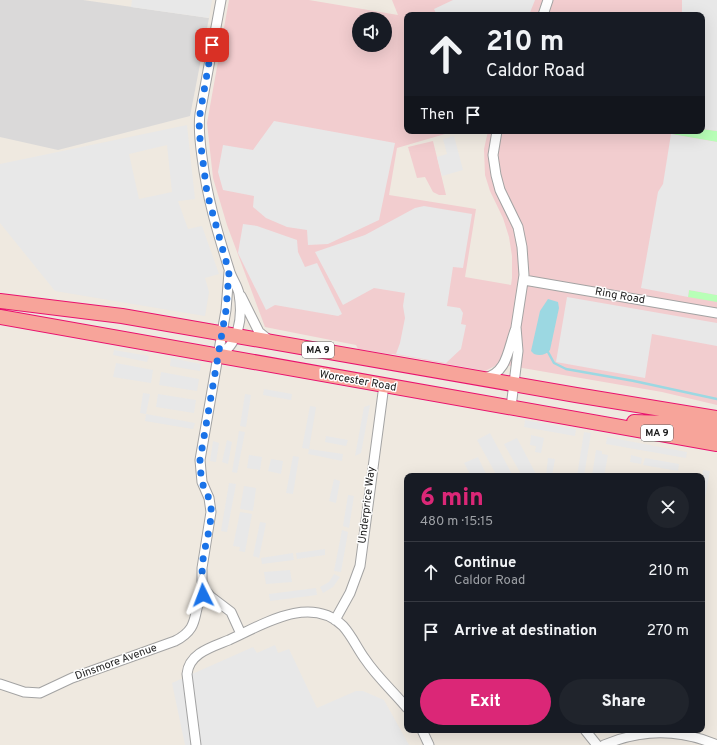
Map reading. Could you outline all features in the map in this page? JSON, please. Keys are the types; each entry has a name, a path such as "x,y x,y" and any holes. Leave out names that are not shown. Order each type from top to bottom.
{"highway":[{"name":"MA 9","path":"0,301 122,316 717,418"},
{"name":"Worcester Road","path":"0,317 717,444"},
{"path":"598,422 659,422 717,431"}],"street":[{"path":"221,0 201,107 199,131 207,193 229,272 259,332 274,342"},
{"path":"544,12 548,0"},
{"path":"477,378 494,375 503,367 516,327 524,280 519,232 512,212 500,190 495,170 494,150 497,134"},
{"path":"229,272 200,464 202,482 209,498 211,512 202,568 202,581 206,591 231,612 241,634"},
{"name":"Ring Road","path":"524,280 717,313"},
{"path":"217,356 229,348 236,335 240,310 239,293"},
{"path":"511,407 518,347 516,327"},
{"name":"Underprice Way","path":"335,620 350,593 360,566 384,385"},
{"name":"Dinsmore Avenue","path":"0,684 24,692 40,693 65,680 175,641 188,633 192,628 200,600 206,591"},
{"path":"196,745 187,681 187,668 198,655 241,634 297,612 314,613 335,620 347,632 371,667 404,705"},
{"path":"424,733 430,745"},
{"path":"587,733 597,745"},
{"path":"604,745 634,735 658,733 690,736 717,745"}],"shaded area":[{"path":"0,0 83,0 209,18 190,116 58,150 0,137"},
{"path":"132,0 212,0 209,18 131,7"},
{"path":"229,0 309,0 380,12 352,12 352,52 392,52 392,14 398,15 392,0 717,0 717,405 662,392 499,364 485,371 358,349 356,345 265,327 227,225 213,178 207,123","holes":["404,12 705,12 705,134 487,134 484,149 485,175 490,191 503,218 509,237 512,256 511,285 465,277 476,209 389,195 397,148 445,134 404,134"]},
{"path":"453,0 535,0 530,12 436,12 434,9"},
{"path":"682,0 717,0 717,131 705,129 705,12 682,12"},
{"path":"274,121 395,143 379,220 328,244 308,245 307,230 287,227 266,218 253,207 254,196 223,190 218,172 223,145 253,150"},
{"path":"187,125 195,199 178,201 188,229 202,226 219,274 205,278 209,292 205,316 55,291 0,223 0,164","holes":["167,145 172,192 139,199 129,154"]},
{"path":"671,134 717,142 717,295 689,290 688,297 641,288 658,192 663,184"},
{"path":"454,136 463,170 442,176 437,157 447,154 443,139"},
{"path":"433,141 446,195 439,195 433,192 425,177 417,178 408,147"},
{"path":"424,206 472,214 463,268 453,267 447,306 460,308 463,313 461,324 466,325 461,349 446,363 396,354 400,343 405,318 403,306 405,293 374,288 343,305 315,252 365,235 415,208"},
{"path":"243,224 257,226 297,240 298,252 305,267 317,263 342,314 338,316 275,305 266,310 238,253"},
{"path":"567,297 717,323 717,346 652,334 645,378 556,362"},
{"path":"114,350 149,356 147,362 113,355"},
{"path":"171,358 201,364 200,371 170,366"},
{"path":"116,363 153,370 151,383 113,377"},
{"path":"161,372 199,379 197,391 159,385"},
{"path":"264,389 292,394 291,400 263,395"},
{"path":"143,393 150,394 146,414 140,413"},
{"path":"158,394 196,400 194,413 156,407"},
{"path":"245,394 251,395 246,427 240,426"},
{"path":"370,405 361,453 355,456 364,407"},
{"path":"310,406 316,407 309,449 302,448"},
{"path":"146,414 195,423 193,429 145,421"},
{"path":"525,420 576,429 575,436 524,427"},
{"path":"239,431 245,432 237,473 232,472"},
{"path":"584,432 591,433 584,473 577,473"},
{"path":"490,433 511,473 495,473 477,440"},
{"path":"531,435 544,438 541,453 535,452 536,446 530,445"},
{"path":"326,436 348,440 346,446 325,442"},
{"path":"607,437 687,452 686,458 606,444"},
{"path":"517,438 535,473 520,473 504,444"},
{"path":"227,440 232,442 228,464 222,462"},
{"path":"213,441 219,443 216,462 210,461"},
{"path":"309,449 343,454 342,461 308,454"},
{"path":"596,450 602,451 602,454 608,455 605,473 592,473"},
{"path":"249,455 262,457 260,470 247,468"},
{"path":"631,455 642,458 641,464 630,462"},
{"path":"293,456 299,457 293,494 286,493"},
{"path":"478,457 486,473 469,473 464,463"},
{"path":"548,458 555,459 553,473 546,473"},
{"path":"645,458 679,464 678,471 643,465"},
{"path":"271,459 283,461 281,474 268,471"},
{"path":"703,470 710,471 705,498 705,473 703,473"},
{"path":"334,479 340,481 336,503 329,501"},
{"path":"229,483 236,484 227,532 221,531"},
{"path":"244,486 256,488 253,511 240,509"},
{"path":"348,495 354,496 349,528 343,526"},
{"path":"240,512 252,514 245,552 239,551 240,547 233,546"},
{"path":"260,522 266,523 259,558 253,556"},
{"path":"342,530 348,532 341,572 334,571"},
{"path":"325,549 325,555 297,559 296,553"},
{"path":"293,553 294,560 262,564 261,558"},
{"path":"290,570 292,582 266,584 264,572"},
{"path":"334,574 340,577 333,587 323,593 320,587 329,582"},
{"path":"316,588 317,595 270,601 269,594"},
{"path":"275,645 278,653 289,649 317,708 356,691 363,691 384,700 409,745 185,745 172,683 253,647 257,653"}],"green space":[{"path":"705,129 717,131 717,142 671,134 705,134"},
{"path":"689,290 717,295 717,302 688,297"}],"water":[{"path":"548,299 558,302 559,308 550,350 545,354 536,355 531,351 540,311"}],"waterway":[{"path":"548,352 554,363 566,369 634,381 717,399"}],"route":[{"path":"203,595 206,591 201,574 211,520 211,505 202,482 200,460 226,310 229,272 207,193 199,131 199,120 212,45"}]}
